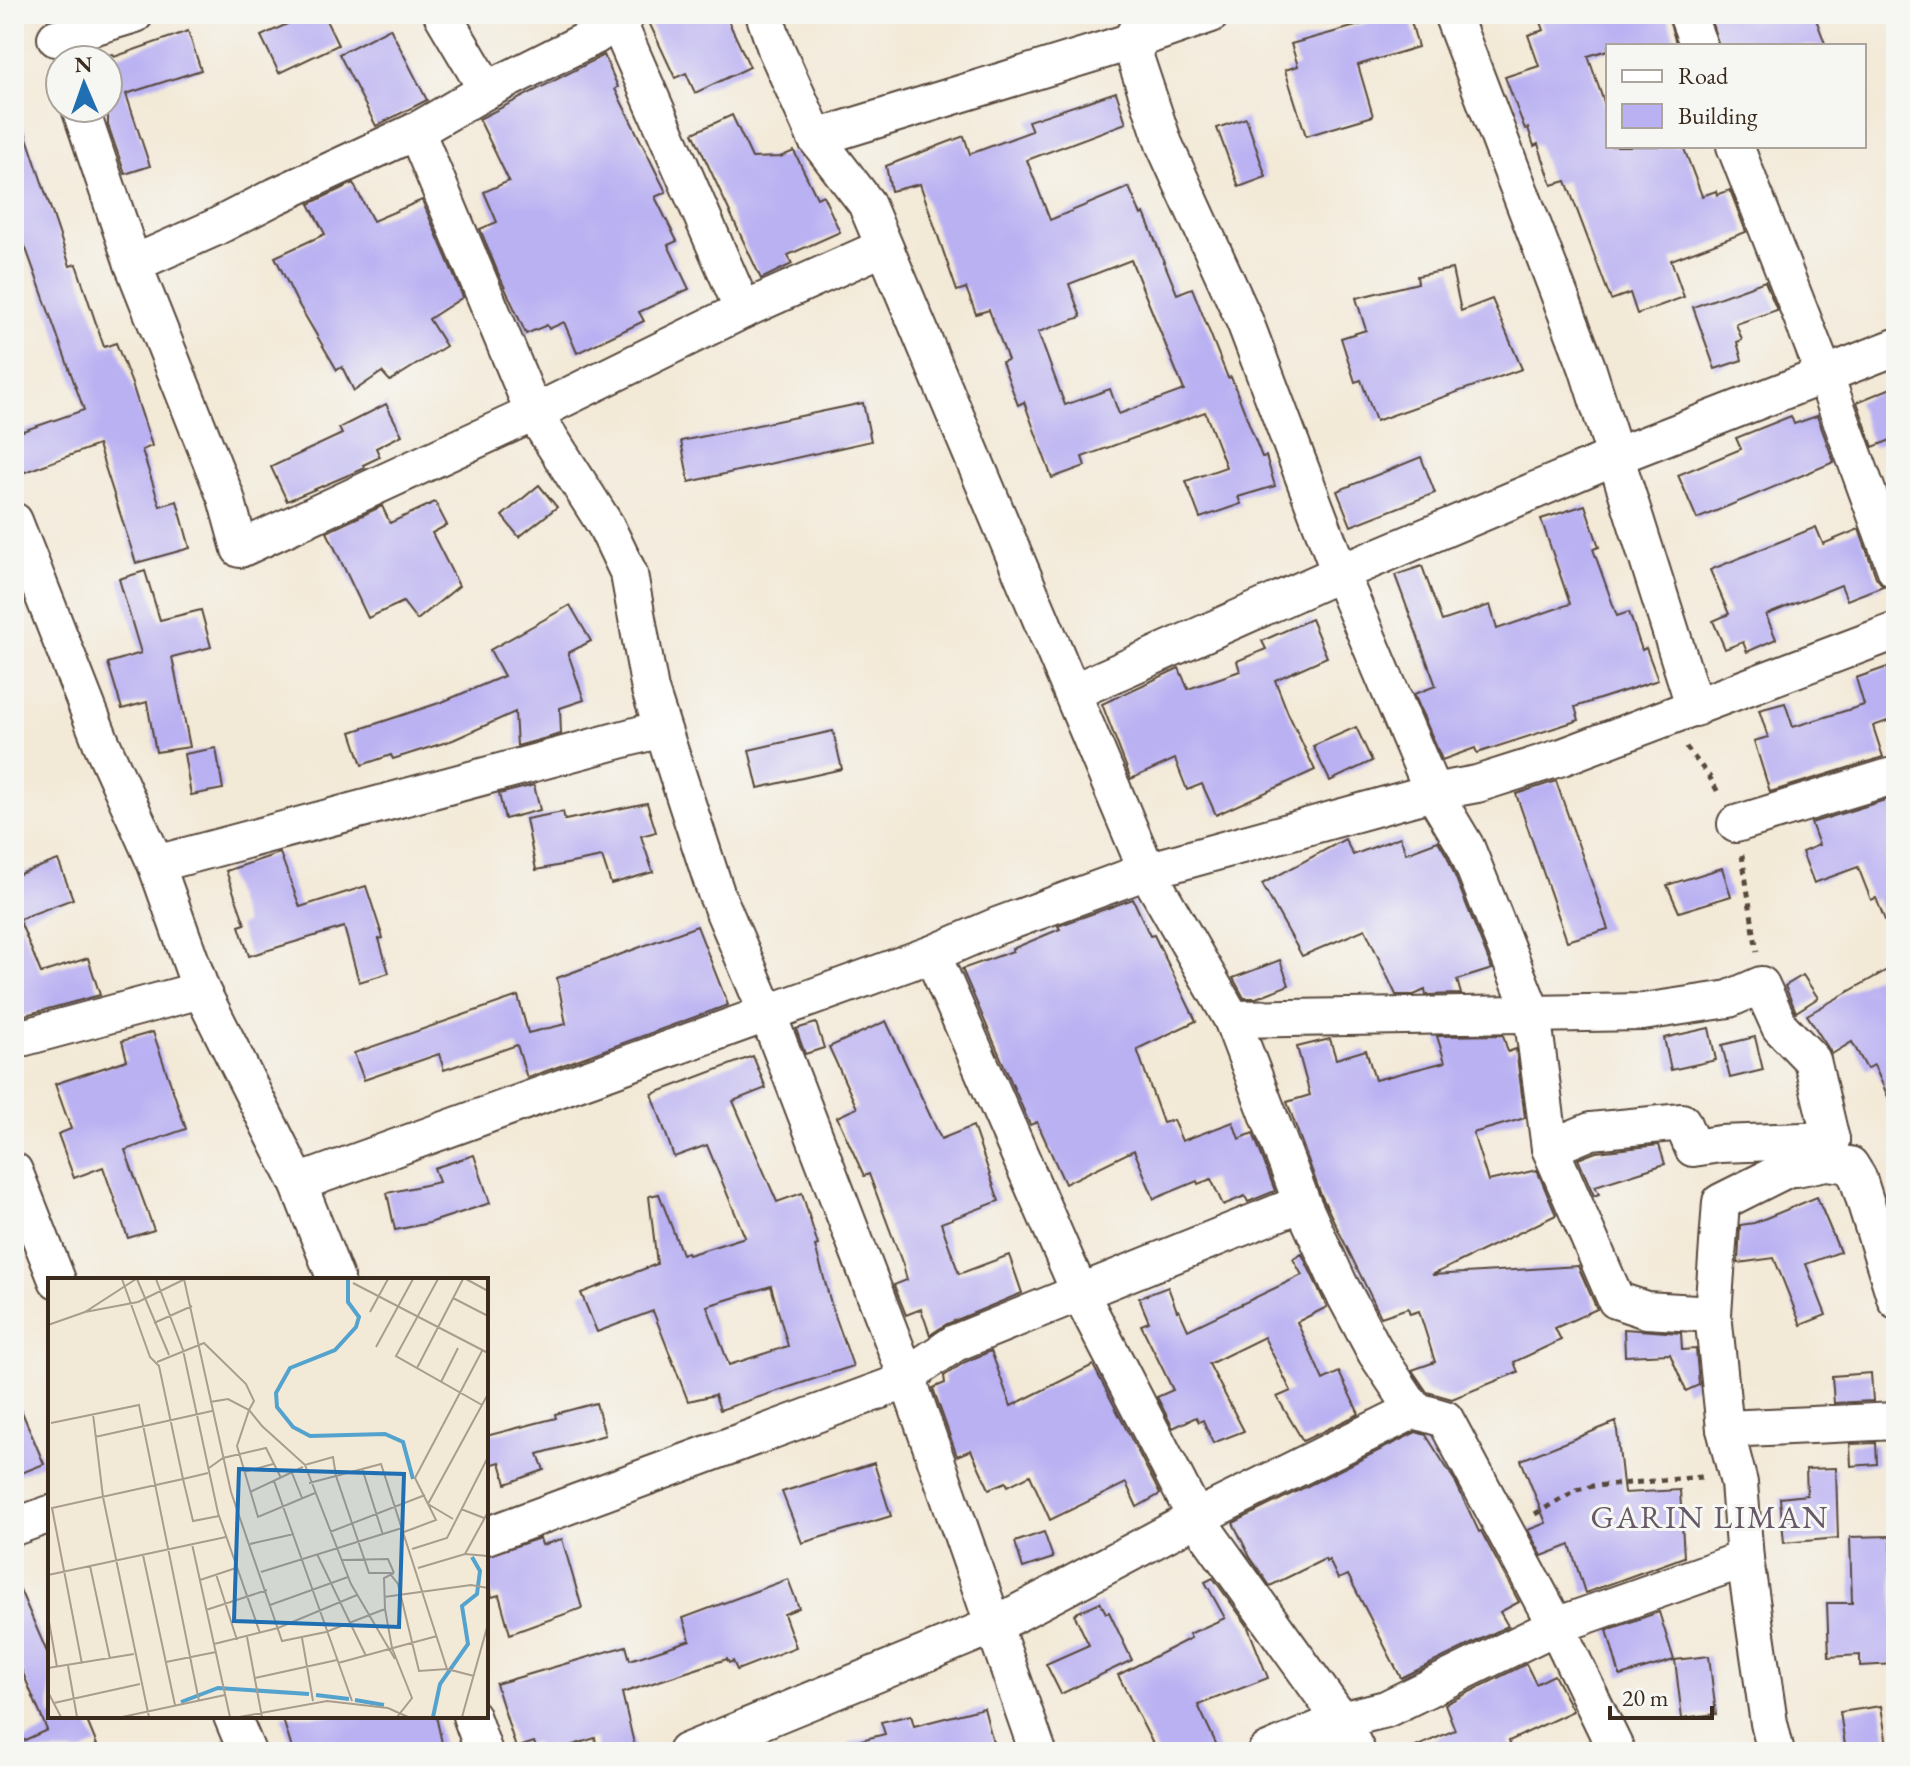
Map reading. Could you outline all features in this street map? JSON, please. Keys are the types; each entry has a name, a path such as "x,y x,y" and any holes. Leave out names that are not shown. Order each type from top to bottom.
{"street":[{"path":"55,37 135,14"},
{"path":"442,14 487,90"},
{"path":"764,14 776,49 816,138 866,203 1147,871 1232,1019 1302,1203 1339,1284 1376,1353 1414,1410 1445,1419 1507,1531 1617,1752"},
{"path":"816,138 1138,28 1211,14"},
{"path":"1452,14 1587,367 1695,708"},
{"path":"1687,14 1698,44"},
{"path":"133,264 416,131 487,90 595,36 622,17 743,310"},
{"path":"1138,28 1164,144 1245,322 1340,573 1433,792 1466,847 1532,1013 1550,1148 1616,1300 1646,1310 1713,1314"},
{"path":"85,124 133,264 226,498 240,549 534,413 743,310 884,247"},
{"path":"416,131 534,413 606,526 629,574 650,690 716,893 768,1015 908,1380 1038,1752"},
{"path":"1736,148 1825,376 1896,570"},
{"path":"1073,692 1340,573 1614,457 1896,347"},
{"path":"14,521 101,742 156,864 201,990 298,1183 335,1278"},
{"path":"298,1183 768,1015 1147,871 1433,792 1477,784 1562,757 1896,631"},
{"path":"156,864 661,729"},
{"path":"1736,824 1896,775"},
{"path":"932,954 1080,1293 1196,1518 1341,1720 1357,1752"},
{"path":"1232,1019 1643,1012 1729,999 1761,985 1780,1027 1812,1060 1831,1140"},
{"path":"14,1040 201,990"},
{"path":"1550,1148 1591,1131 1682,1122 1693,1148 1720,1144 1831,1140"},
{"path":"1776,1752 1745,1559 1739,1483 1725,1429 1713,1314 1721,1202 1787,1169 1831,1140"},
{"path":"1787,1169 1826,1162 1850,1165 1858,1178 1896,1300"},
{"path":"14,1171 56,1278"},
{"path":"488,1535 908,1380 921,1366 955,1343 1302,1203"},
{"path":"686,1752 995,1625 1196,1518 1414,1410"},
{"path":"1725,1429 1896,1421"},
{"path":"14,1527 48,1515"},
{"path":"1266,1752 1341,1720 1386,1709 1556,1626 1745,1559"},
{"path":"233,1718 247,1752"},
{"path":"472,1718 484,1752"}],"path":[{"path":"1507,1531 1577,1490 1593,1486 1704,1476 1739,1483"}],"building":[{"path":"309,14 323,14 338,45 279,73 261,36"},
{"path":"648,14 725,14 750,67 695,93 686,73 675,78 647,18"},
{"path":"1399,14 1409,14 1418,47 1358,65 1373,116 1306,136 1285,70 1298,66 1291,44"},
{"path":"1538,14 1667,14 1676,44 1606,44 1606,51 1588,56 1606,108 1606,148 1684,148 1702,196 1730,190 1746,232 1671,260 1684,297 1637,314 1630,293 1611,300 1566,181 1552,185 1538,144 1534,146 1528,128 1525,129 1505,77 1539,66 1528,35 1544,30"},
{"path":"1709,14 1814,14 1825,44 1718,44"},
{"path":"390,28 427,100 376,126 339,54"},
{"path":"188,31 201,70 126,94 150,166 125,174 108,125 124,124 124,53"},
{"path":"604,55 618,87 615,89 666,192 655,197 677,241 668,245 689,289 639,312 644,321 577,353 564,322 526,334 498,273 480,229 497,222 484,192 509,181 479,119"},
{"path":"1116,92 1126,123 1027,160 1050,220 1129,187 1141,215 1144,213 1177,294 1192,288 1262,457 1266,456 1275,486 1238,497 1241,504 1200,518 1186,481 1226,467 1205,412 1082,457 1085,466 1052,478 1024,402 1018,405 1002,362 1008,360 989,310 976,314 966,288 957,291 920,184 891,191 886,166 964,136 970,154 1032,131 1028,121","holes":["1131,260 1184,390 1119,414 1110,389 1065,405 1038,332 1081,317 1069,284"]},
{"path":"19,114 70,266 76,264 104,347 116,343 132,384 152,446 142,450 160,506 177,501 190,548 136,563 98,445 14,476 14,434 84,410 24,243 14,246 14,115"},
{"path":"732,115 752,158 780,157 794,151 817,198 823,195 840,232 788,255 792,264 761,279 693,133"},
{"path":"1246,118 1266,177 1239,187 1217,128"},
{"path":"353,183 373,221 422,200 463,297 429,319 446,346 390,381 382,372 354,391 342,367 337,370 275,257 325,234 309,204"},
{"path":"1452,269 1461,311 1492,299 1522,369 1376,421 1361,380 1355,382 1341,338 1366,330 1356,298 1418,283 1417,276"},
{"path":"1765,281 1777,310 1736,324 1742,340 1737,342 1742,360 1715,369 1693,307"},
{"path":"1896,386 1896,438 1873,447 1857,402"},
{"path":"863,403 871,441 689,482 681,441"},
{"path":"386,404 402,435 376,448 380,457 363,465 365,468 287,501 271,467 342,434 339,428"},
{"path":"1791,416 1794,424 1817,416 1834,462 1697,519 1678,475 1741,449 1736,438"},
{"path":"1421,457 1435,493 1351,526 1337,491"},
{"path":"539,485 557,507 519,537 502,516"},
{"path":"435,502 447,525 432,533 459,586 417,620 403,602 368,618 327,532 382,506 390,523"},
{"path":"1585,505 1599,547 1593,549 1617,616 1629,612 1642,650 1646,648 1658,680 1575,707 1579,720 1477,753 1475,748 1442,760 1414,694 1436,686 1395,575 1422,566 1442,621 1490,605 1497,629 1570,604 1541,519"},
{"path":"1816,527 1823,544 1859,529 1876,577 1883,586 1847,600 1841,585 1766,615 1776,639 1747,652 1743,642 1725,649 1713,621 1729,614 1710,570"},
{"path":"145,571 160,620 201,610 211,647 172,657 190,747 156,752 147,702 122,709 108,663 141,653 119,579"},
{"path":"570,605 591,641 568,653 584,700 560,708 561,734 517,746 515,712 453,740 393,759 391,755 362,765 351,732 442,702 504,676 490,650"},
{"path":"1311,619 1327,657 1275,680 1315,770 1216,815 1202,784 1187,790 1175,759 1131,779 1102,704 1179,668 1188,689 1240,671 1237,661 1266,649 1262,641"},
{"path":"1896,664 1896,718 1873,726 1883,757 1770,792 1754,741 1768,737 1759,710 1785,703 1793,727 1864,705 1856,678"},
{"path":"1356,727 1372,761 1330,781 1313,746"},
{"path":"833,731 842,769 758,788 749,750"},
{"path":"216,748 223,789 191,795 184,754"},
{"path":"1556,781 1608,929 1567,941 1516,794"},
{"path":"534,785 540,810 505,819 499,794"},
{"path":"1895,797 1895,945 1876,898 1871,900 1858,867 1814,883 1802,852 1819,845 1811,823"},
{"path":"647,803 656,832 641,836 653,872 611,884 602,857 536,870 526,819 563,812 565,820"},
{"path":"1400,837 1406,853 1438,841 1447,856 1492,969 1457,980 1461,994 1426,995 1425,990 1414,995 1396,995 1365,929 1302,956 1262,884 1345,839 1353,855"},
{"path":"280,853 300,907 366,886 383,938 379,939 389,973 359,982 344,927 249,956 239,926 245,924 226,871"},
{"path":"58,860 73,899 19,919 41,973 88,958 100,995 14,1018 14,876"},
{"path":"1722,868 1731,896 1679,912 1667,885"},
{"path":"1133,899 1196,1021 1137,1049 1163,1123 1173,1120 1182,1141 1233,1122 1239,1139 1253,1133 1275,1191 1248,1202 1245,1196 1223,1205 1211,1179 1198,1184 1197,1181 1154,1199 1134,1150 1065,1184 1037,1122 1030,1125 962,969 1013,951 1060,929 1058,926"},
{"path":"697,926 728,1005 527,1078 517,1045 444,1070 439,1054 364,1080 354,1053 518,996 528,1033 566,1024 557,978"},
{"path":"1280,960 1289,985 1256,998 1244,998 1233,978"},
{"path":"1896,965 1896,1115 1874,1065 1867,1069 1852,1042 1832,1054 1807,1015"},
{"path":"1803,975 1818,998 1796,1012 1785,986"},
{"path":"886,1021 941,1139 973,1126 999,1201 941,1223 959,1274 1009,1255 1022,1293 947,1324 930,1335 921,1309 906,1315 894,1285 907,1280 903,1265 869,1174 864,1176 837,1117 857,1108 829,1047"},
{"path":"816,1023 824,1048 805,1054 796,1029"},
{"path":"1709,1028 1716,1060 1671,1070 1664,1038"},
{"path":"153,1032 186,1129 125,1150 154,1230 128,1238 103,1167 74,1178 58,1134 71,1129 55,1084 127,1060 122,1041"},
{"path":"1503,1035 1508,1052 1516,1049 1525,1118 1473,1133 1488,1181 1537,1170 1556,1215 1432,1275 1578,1266 1597,1309 1555,1328 1561,1340 1514,1362 1518,1372 1452,1399 1427,1392 1412,1370 1435,1362 1419,1311 1410,1314 1408,1308 1381,1317 1321,1195 1287,1102 1310,1095 1297,1047 1330,1039 1336,1059 1366,1050 1375,1080 1445,1062 1437,1036"},
{"path":"1755,1037 1763,1070 1730,1078 1722,1045"},
{"path":"753,1056 766,1088 733,1101 777,1202 802,1193 832,1307 853,1366 720,1410 715,1395 688,1401 653,1311 597,1332 581,1293 657,1264 649,1196 659,1194 682,1254 687,1252 688,1255 745,1237 707,1145 674,1157 652,1094","holes":["771,1286 788,1346 729,1365 707,1306"]},
{"path":"1659,1145 1665,1164 1595,1186 1599,1194 1594,1196 1578,1159 1596,1152"},
{"path":"474,1155 490,1203 429,1223 395,1230 387,1193 439,1182 434,1168"},
{"path":"1817,1197 1840,1252 1806,1264 1826,1315 1801,1325 1774,1258 1738,1263 1740,1225 1754,1223"},
{"path":"1302,1254 1327,1307 1297,1322 1323,1380 1339,1372 1359,1414 1303,1441 1277,1397 1291,1391 1264,1337 1209,1364 1244,1431 1213,1443 1203,1420 1199,1422 1196,1417 1173,1428 1157,1397 1173,1390 1141,1325 1149,1322 1139,1298 1168,1287 1188,1330 1302,1275 1293,1259"},
{"path":"1624,1329 1681,1333 1682,1350 1696,1349 1699,1385 1686,1391 1670,1354 1625,1356"},
{"path":"991,1351 1011,1406 1093,1365 1160,1494 1137,1507 1126,1483 1050,1520 1030,1475 1008,1486 1006,1482 989,1489 971,1450 957,1456 933,1388 945,1383 944,1376 965,1362"},
{"path":"1871,1373 1873,1401 1834,1403 1832,1376"},
{"path":"14,1393 44,1464 14,1476"},
{"path":"596,1403 605,1435 538,1454 544,1470 506,1484 500,1462 488,1465 488,1435 556,1418 555,1414"},
{"path":"1616,1422 1624,1493 1680,1490 1684,1557 1585,1593 1570,1545 1542,1556 1528,1530 1546,1523 1521,1460"},
{"path":"1416,1432 1426,1435 1455,1481 1479,1532 1519,1602 1500,1612 1508,1626 1401,1678 1348,1575 1338,1579 1329,1560 1326,1562 1325,1559 1270,1586 1250,1557 1233,1523"},
{"path":"1876,1443 1877,1464 1851,1466 1850,1444"},
{"path":"874,1463 891,1516 802,1543 782,1492"},
{"path":"1836,1468 1838,1538 1784,1543 1780,1498 1807,1495 1806,1469"},
{"path":"1044,1532 1053,1558 1023,1568 1015,1542"},
{"path":"1891,1536 1896,1664 1860,1666 1860,1655 1829,1657 1827,1603 1852,1603 1850,1537"},
{"path":"540,1538 542,1545 562,1539 582,1608 510,1634 499,1595 492,1597 488,1584 488,1555"},
{"path":"14,1576 48,1654 48,1718 86,1718 97,1745 81,1752 14,1752 14,1745 47,1730 14,1652"},
{"path":"1213,1578 1247,1625 1268,1678 1198,1705 1220,1752 1157,1752 1118,1675 1191,1638 1189,1634 1225,1618 1205,1582"},
{"path":"788,1579 799,1608 784,1614 796,1647 737,1670 733,1661 729,1663 727,1659 622,1693 636,1752 598,1752 595,1738 551,1752 538,1752 534,1742 516,1748 496,1684 626,1646 630,1660 690,1640 683,1618"},
{"path":"1100,1602 1106,1613 1109,1612 1132,1660 1061,1694 1046,1664 1089,1645 1074,1614"},
{"path":"1659,1612 1674,1660 1620,1676 1607,1630"},
{"path":"1709,1656 1716,1714 1682,1718 1675,1660"},
{"path":"1526,1664 1536,1684 1554,1675 1573,1711 1509,1741 1513,1752 1404,1752 1455,1730 1445,1704"},
{"path":"1881,1706 1888,1752 1846,1752 1840,1712"},
{"path":"984,1708 993,1742 960,1752 851,1752 849,1743 885,1734 881,1722 911,1715 914,1726"},
{"path":"283,1718 436,1718 444,1752 293,1752"}],"district":[{"name":"GARIN LIMAN","path":"1710,1517"}]}
